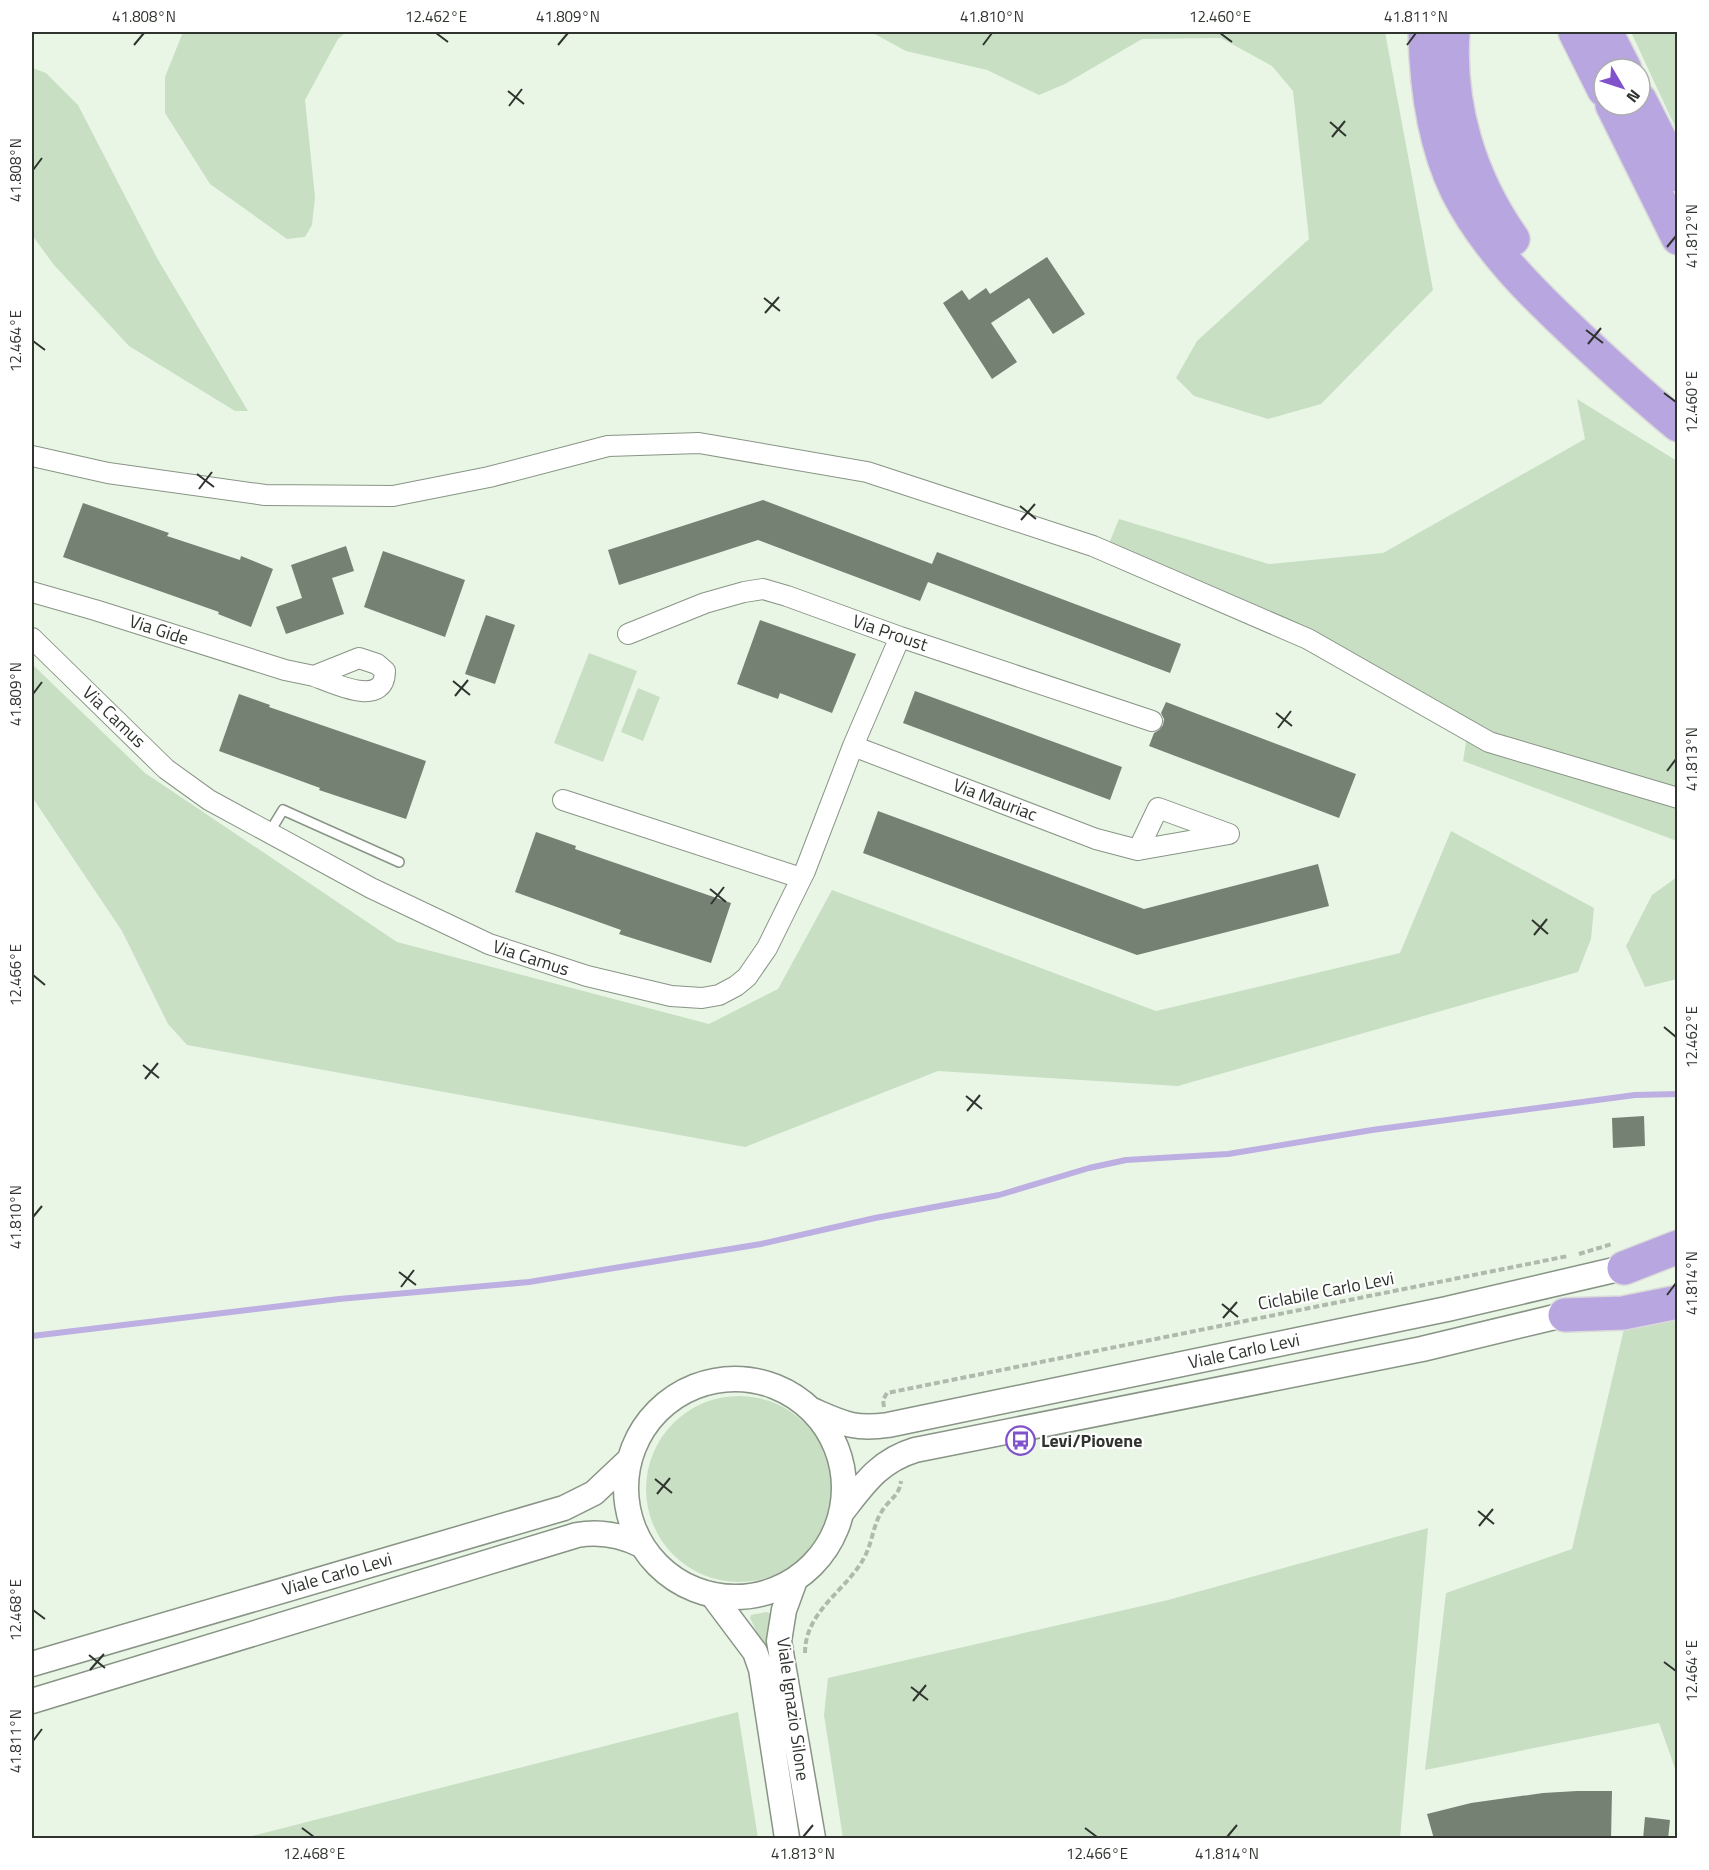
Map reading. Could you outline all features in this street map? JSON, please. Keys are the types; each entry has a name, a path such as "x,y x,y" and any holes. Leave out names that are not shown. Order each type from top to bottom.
{"highway":[{"path":"1425,32 1428,82 1437,132 1456,190 1476,223 1515,274 1545,305 1677,425"},
{"path":"1453,32 1453,70 1460,125 1474,169 1498,217 1518,246 1542,274 1677,408"},
{"path":"1575,32 1592,66"},
{"path":"1606,32 1619,57"},
{"path":"1618,117 1677,238"},
{"path":"1648,117 1677,175"},
{"path":"1621,1255 1677,1247"},
{"path":"1565,1315 1623,1313 1677,1302"}],"street":[{"path":"32,456 108,473 265,495 393,496 489,477 608,446 699,443 867,472 1093,546 1308,639 1489,742 1677,798"},
{"name":"Via Proust","path":"628,634 705,603 744,592 763,590 787,596 900,637 1152,721"},
{"name":"Via Gide","path":"32,592 285,670 314,676"},
{"name":"Via Camus","path":"32,638 166,769 209,800 371,888 489,944 587,976 671,996 702,999 719,995 747,977 767,948 801,878 853,746 900,637"},
{"name":"Via Mauriac","path":"853,746 1096,839 1138,850"},
{"path":"563,800 801,878"},
{"name":"Viale Carlo Levi","path":"812,1410 851,1426 867,1428 888,1425 1447,1309 1621,1255 1677,1255"},
{"name":"Viale Carlo Levi","path":"842,1512 879,1468 896,1457 915,1450 1400,1354 1677,1286"},
{"path":"729,1379 752,1380 794,1396 812,1410 831,1437 843,1468 845,1490 836,1532 825,1551 811,1567 795,1580 772,1592 747,1597 713,1596 675,1580 656,1565 641,1545 630,1518 625,1489 629,1460 638,1438 650,1419 666,1403 706,1383 729,1379"},
{"name":"Viale Carlo Levi","path":"32,1664 564,1508 594,1493 629,1460"},
{"name":"Viale Carlo Levi","path":"32,1701 577,1535 604,1534 630,1539 641,1545"},
{"name":"Viale Ignazio Silone","path":"795,1580 784,1611 779,1641 791,1700 813,1839"},
{"name":"Viale Ignazio Silone","path":"713,1596 755,1652 761,1669 787,1839"}],"lane":[{"path":"269,833 283,810 399,862"}],"path":[{"name":"Ciclabile Carlo Levi","path":"884,1408 883,1400 887,1393 1576,1255 1621,1255"},
{"path":"806,1662 804,1651 809,1628 815,1616 846,1584 865,1557 882,1510 893,1500 899,1489 900,1474"}],"green space":[{"path":"183,32 346,32 338,39 305,100 315,197 312,225 305,237 287,239 210,184 165,113 165,77"},
{"path":"871,32 1385,32 1433,290 1321,404 1268,419 1194,396 1176,378 1197,341 1309,239 1293,91 1272,66 1221,38 1142,39 1065,84 1039,95 987,70 906,51"},
{"path":"1631,32 1677,32 1677,131 1652,77 1652,57 1643,57"},
{"path":"32,68 46,73 78,105 157,258 248,411 235,411 129,346 54,265 32,235"},
{"path":"1577,399 1677,461 1677,841 1463,761 1468,730 1357,667 1106,551 1119,519 1269,564 1383,553 1585,439"},
{"path":"589,653 637,671 603,762 554,743"},
{"path":"32,664 145,773 397,942 709,1024 778,989 832,890 1156,1011 1400,953 1451,831 1594,908 1591,939 1578,972 1178,1086 938,1071 745,1147 187,1045 168,1024 122,931 32,797"},
{"path":"638,688 660,697 643,741 621,732"},
{"path":"1677,877 1677,979 1645,987 1626,946 1652,895"},
{"path":"1677,1316 1677,1774 1659,1723 1425,1770 1446,1593 1572,1549 1624,1329"},
{"path":"739,1396 775,1403 805,1423 825,1453 832,1489 825,1525 805,1555 775,1575 739,1582 703,1575 673,1555 653,1525 646,1489 653,1453 673,1423 703,1403"},
{"path":"1428,1528 1400,1838 843,1838 824,1715 828,1678 1168,1600"},
{"path":"766,1612 773,1614 780,1696 765,1649 750,1618 751,1615"},
{"path":"738,1712 758,1838 244,1838"}],"building":[{"path":"1047,257 1085,314 1053,334 1029,298 991,323 1017,362 992,379 943,303 962,290 969,300 986,288 990,294"},
{"path":"763,500 932,564 937,552 1181,644 1170,673 928,582 920,601 758,540 619,585 608,550"},
{"path":"83,503 169,533 167,536 240,560 241,556 273,569 251,627 218,614 219,612 63,557"},
{"path":"346,546 354,571 332,578 344,614 286,634 276,607 302,598 291,565"},
{"path":"383,551 465,580 445,637 364,607"},
{"path":"486,615 515,625 495,684 465,674"},
{"path":"760,620 856,654 832,713 780,693 778,699 737,684"},
{"path":"915,691 1122,767 1110,800 903,723"},
{"path":"239,694 270,705 269,707 426,761 406,819 319,790 320,788 219,751"},
{"path":"1166,702 1356,774 1339,818 1149,746 1154,733 1163,725 1164,719 1161,713"},
{"path":"878,811 1144,909 1318,864 1329,906 1137,955 863,853"},
{"path":"536,832 576,846 575,849 731,903 711,963 619,934 621,930 515,892"},
{"path":"1644,1116 1645,1146 1613,1148 1612,1118"},
{"path":"1612,1791 1611,1839 1434,1839 1427,1814 1471,1803 1543,1793"},
{"path":"1645,1817 1670,1820 1668,1839 1643,1839"}],"waterway":[{"path":"32,1336 339,1299 529,1282 761,1244 875,1218 999,1195 1089,1168 1126,1160 1228,1154 1372,1130 1635,1095 1678,1094"}],"place":[{"name":"Levi/Piovene","path":"1020,1441"}]}
